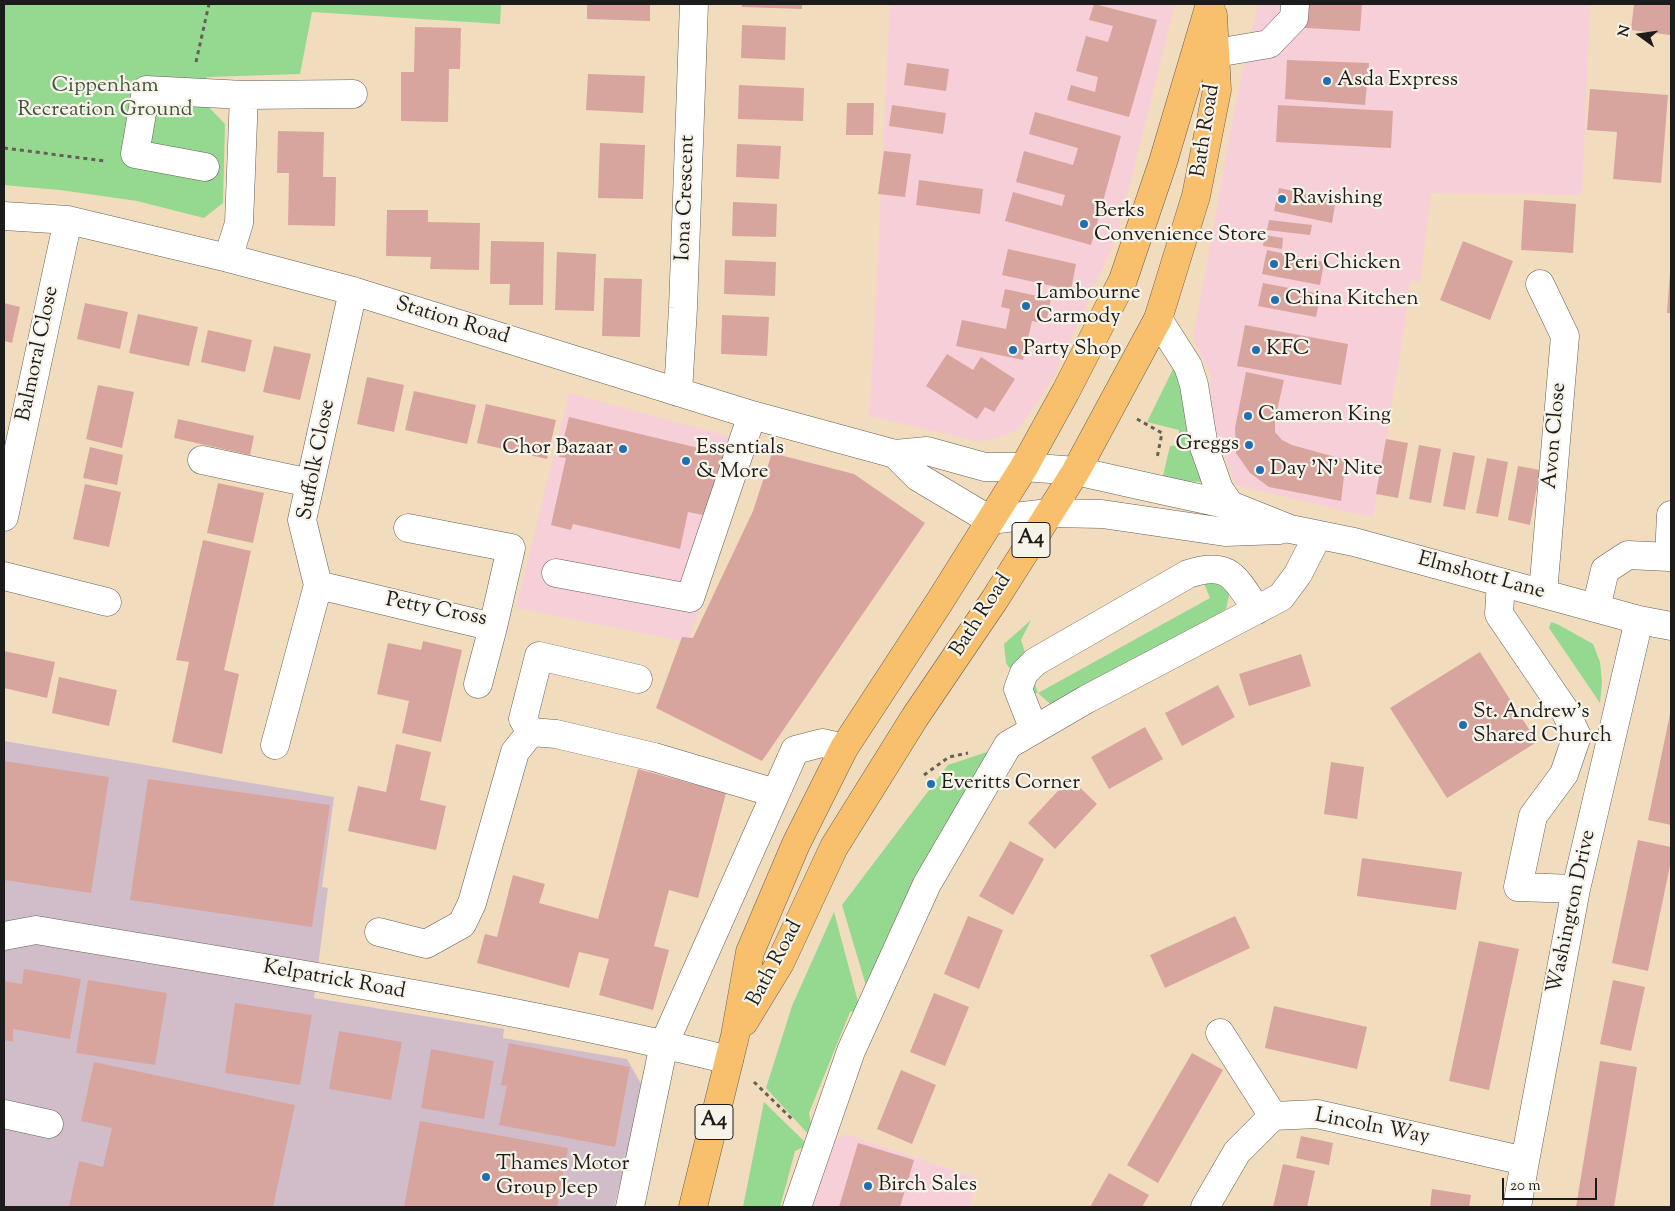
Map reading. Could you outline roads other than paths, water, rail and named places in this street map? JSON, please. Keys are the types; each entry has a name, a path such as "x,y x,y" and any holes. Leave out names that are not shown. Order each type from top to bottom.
{"main road":[{"name":"Bath Road","path":"732,1048 780,963 834,848 915,717 995,599 1048,512 1076,471 1158,319 1196,196 1217,90 1216,53 1211,4"},
{"name":"Bath Road","path":"693,1207 732,1048 750,952 796,844 844,748 940,601 1024,467 1066,391 1123,280 1163,162 1211,4"}],"street":[{"name":"Iona Crescent","path":"678,392 683,308 694,4"},
{"path":"1216,53 1269,44 1294,18 1295,4"},
{"path":"205,167 135,154 146,90 244,94 353,94"},
{"path":"228,258 239,223 244,94"},
{"name":"Station Road","path":"4,216 68,220 228,258 354,291 678,392 895,454 927,452 985,467 1024,467 1076,471"},
{"name":"Balmoral Close","path":"4,517 68,220"},
{"name":"Avon Close","path":"1540,284 1565,336 1543,593"},
{"name":"Suffolk Close","path":"275,744 318,586 302,520 354,291"},
{"path":"1158,319 1188,366 1194,385 1204,447 1219,489 1230,505"},
{"path":"556,573 690,598 752,414"},
{"name":"Station Road","path":"895,454 918,477 990,520"},
{"path":"202,460 310,484"},
{"name":"Elmshott Lane","path":"1076,471 1230,505 1290,529 1354,542 1639,620 1671,626"},
{"path":"990,520 1048,512"},
{"name":"Elmshott Lane","path":"1048,512 1102,514 1225,532 1290,529"},
{"path":"1596,608 1605,570 1628,555 1670,557 1671,515"},
{"name":"Petty Cross","path":"318,586 493,627 511,548 408,528"},
{"path":"797,1207 851,1051 927,884 1008,745 1087,699 1281,597 1298,574 1318,535"},
{"path":"1034,730 1018,689 1024,673 1035,662 1188,574 1202,569 1219,569 1233,576 1257,610"},
{"path":"4,576 107,602"},
{"path":"1501,582 1499,614 1565,710 1577,736 1564,774 1533,816 1518,887 1576,889"},
{"name":"Washington Drive","path":"1517,1207 1524,1160 1576,889 1639,620"},
{"path":"478,684 493,627"},
{"path":"531,732 522,719 539,656 638,679"},
{"path":"531,732 556,734 654,757 775,793"},
{"path":"379,932 426,944 462,924 472,904 515,752 531,732"},
{"path":"630,1207 664,1044 795,750 822,744 844,748"},
{"name":"Kelpatrick Road","path":"4,936 36,930 413,994 664,1044 732,1048"},
{"path":"1205,1207 1237,1152 1273,1116 1220,1034"},
{"path":"4,1114 49,1124"},
{"name":"Lincoln Way","path":"1273,1116 1317,1114 1524,1160"}],"place":[{"name":"Asda Express","path":"1327,81"},
{"name":"Ravishing","path":"1282,199"},
{"name":"Berks Convenience Store","path":"1084,224"},
{"name":"Peri Chicken","path":"1274,264"},
{"name":"China Kitchen","path":"1275,300"},
{"name":"Lambourne Carmody","path":"1026,306"},
{"name":"Party Shop","path":"1013,350"},
{"name":"KFC","path":"1256,350"},
{"name":"Cameron King","path":"1248,416"},
{"name":"Greggs","path":"1249,445"},
{"name":"Chor Bazaar","path":"623,449"},
{"name":"Essentials & More","path":"686,461"},
{"name":"Day 'N' Nite","path":"1260,470"},
{"name":"St. Andrew's Shared Church","path":"1463,725"},
{"name":"Everitts Corner","path":"931,784"},
{"name":"Thames Motor Group Jeep","path":"486,1177"},
{"name":"Birch Sales","path":"868,1186"}],"park label":[{"name":"Cippenham Recreation Ground","path":"105,99"}]}
